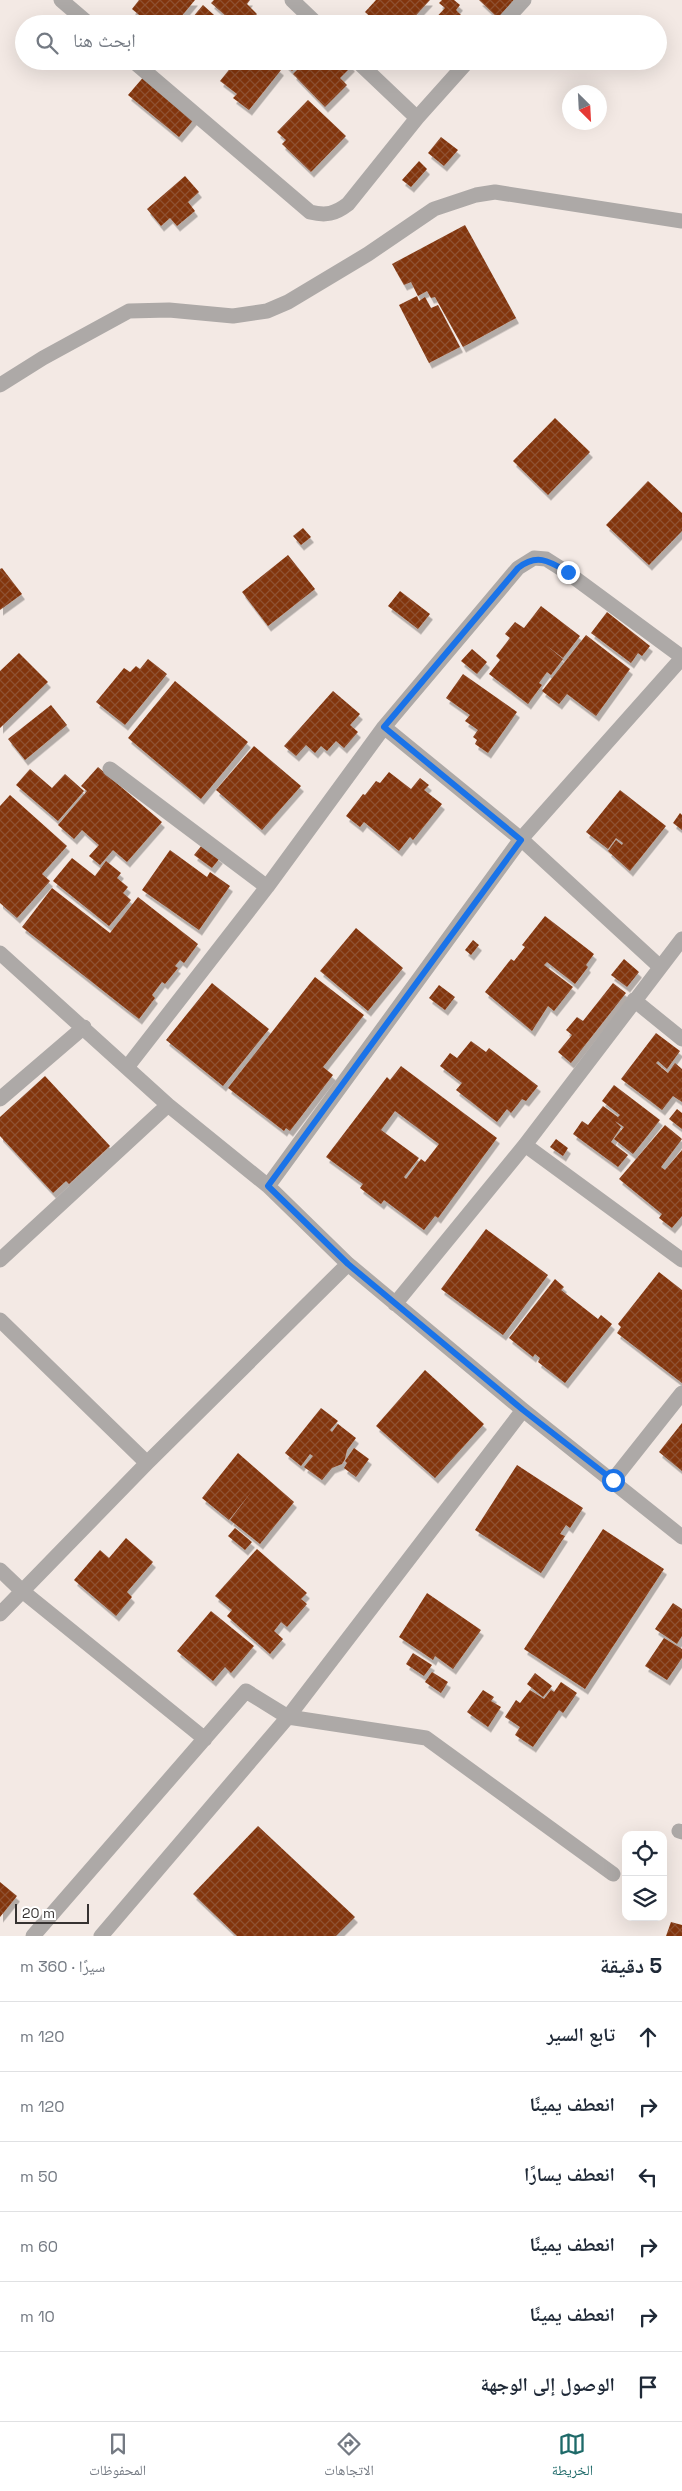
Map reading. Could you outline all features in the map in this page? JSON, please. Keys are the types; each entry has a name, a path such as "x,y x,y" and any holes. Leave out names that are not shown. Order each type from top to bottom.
{"street":[{"path":"61,0 78,15"},
{"path":"292,0 308,15"},
{"path":"510,15 524,0"},
{"path":"144,70 310,212 322,215 339,211 348,204 416,118 460,70"},
{"path":"365,70 416,118"},
{"path":"0,385 43,358 129,311 170,310 233,316 267,311 288,302 368,254 434,209 476,195 495,192 682,221"},
{"path":"128,1066 268,887 384,727 518,568 534,558 546,559 568,572 682,658 521,840 268,1186"},
{"path":"384,727 521,840 660,966"},
{"path":"110,769 268,887"},
{"path":"395,1304 525,1145 682,939"},
{"path":"0,953 128,1066 168,1105 268,1186 348,1264 523,1410 682,1537"},
{"path":"634,1000 682,1039"},
{"path":"0,1099 84,1027"},
{"path":"0,1260 168,1105"},
{"path":"525,1145 682,1260"},
{"path":"0,1614 21,1590 147,1463 348,1264"},
{"path":"0,1320 147,1463"},
{"path":"613,1480 682,1393"},
{"path":"101,1936 288,1717 523,1410"},
{"path":"0,1570 21,1590 205,1739"},
{"path":"33,1936 246,1691 288,1717 426,1738 613,1874"}],"building":[{"path":"139,0 195,0 182,15 139,15 132,9"},
{"path":"214,0 250,0 247,4 257,14 225,15 211,3"},
{"path":"376,0 430,0 416,15 368,15 365,12"},
{"path":"442,0 454,0 460,5 456,10 461,15 438,15 445,8 439,3"},
{"path":"479,0 514,0 501,15 495,15"},
{"path":"203,5 214,15 195,15"},
{"path":"229,70 281,70 249,110 233,98 237,94 220,81"},
{"path":"297,70 348,70 340,78 347,85 325,107 293,74"},
{"path":"146,74 196,117 179,137 128,95"},
{"path":"308,100 346,136 311,172 282,144 286,140 277,132"},
{"path":"441,137 458,150 444,166 428,153"},
{"path":"419,161 427,169 411,187 402,180"},
{"path":"185,176 199,192 188,202 195,211 177,226 170,218 161,226 147,209"},
{"path":"465,225 516,318 463,347 435,297 431,298 427,291 418,296 411,282 404,285 392,264"},
{"path":"417,296 419,301 425,297 431,308 438,305 460,347 429,363 399,305"},
{"path":"555,418 590,452 548,495 513,461"},
{"path":"648,481 682,513 682,531 649,565 606,525"},
{"path":"303,528 311,537 301,545 293,536"},
{"path":"288,555 315,589 268,626 242,592"},
{"path":"2,568 22,594 0,610 0,569"},
{"path":"400,591 430,614 418,629 388,606"},
{"path":"541,606 580,636 563,658 546,645 563,659 551,675 547,672 539,683 542,685 528,704 489,674 500,660 496,656 510,638 505,634 515,622 524,628"},
{"path":"607,612 650,646 642,656 638,653 631,663 591,633"},
{"path":"586,635 630,669 596,716 567,694 559,704 542,691"},
{"path":"472,649 487,662 477,674 461,661"},
{"path":"19,653 48,682 0,728 0,671"},
{"path":"148,659 167,674 125,725 96,702 124,668 130,672 136,666 140,669"},
{"path":"463,674 517,712 488,753 475,744 477,740 473,737 478,730 465,721 470,715 446,698"},
{"path":"175,681 248,742 201,799 128,738"},
{"path":"333,691 360,714 350,725 358,732 344,748 336,741 327,751 321,746 315,753 306,745 296,756 284,746"},
{"path":"51,705 67,725 25,760 8,739"},
{"path":"254,746 301,786 262,830 216,790"},
{"path":"98,767 162,822 127,862 113,850 100,865 89,856 99,845 82,830 74,839 58,825 87,791 81,786"},
{"path":"30,769 52,788 65,774 84,791 58,821 16,785"},
{"path":"389,772 411,789 420,778 429,785 424,790 442,804 413,840 410,837 399,851 364,822 360,827 346,816 363,794 365,795 376,781 380,783"},
{"path":"620,790 666,826 630,871 608,851 616,840 622,845 623,843 616,838 608,849 586,832"},
{"path":"10,795 67,846 42,874 50,881 17,918 0,903 0,806"},
{"path":"680,813 682,815 682,830 673,823"},
{"path":"202,845 220,858 212,868 194,855"},
{"path":"170,850 207,877 210,872 230,886 199,930 142,890"},
{"path":"72,858 95,876 106,861 121,873 117,878 128,887 123,893 131,900 109,926 53,881"},
{"path":"52,888 110,933 138,897 198,944 184,963 180,960 175,966 178,968 165,984 162,982 152,995 155,998 139,1019 22,927"},
{"path":"545,916 594,954 586,965 588,967 575,984 547,962 544,965 573,987 554,1011 548,1006 532,1031 485,992 511,959 514,961 525,947 522,945"},
{"path":"356,928 403,968 368,1011 320,971"},
{"path":"473,940 479,945 471,955 465,950"},
{"path":"624,959 639,972 627,987 611,975"},
{"path":"315,977 364,1015 323,1067 333,1075 290,1131 286,1128 284,1131 228,1088"},
{"path":"212,983 269,1029 223,1086 166,1040"},
{"path":"613,983 626,993 571,1063 558,1052 572,1035 566,1030 577,1017 583,1021"},
{"path":"439,985 455,997 445,1010 429,998"},
{"path":"656,1033 680,1051 667,1069 658,1061 656,1063 668,1073 675,1063 682,1069 682,1102 673,1096 662,1110 621,1079"},
{"path":"471,1041 486,1052 489,1048 538,1086 526,1101 522,1099 511,1113 507,1109 497,1122 456,1090 462,1083 440,1066 450,1053 457,1058"},
{"path":"401,1066 497,1138 438,1218 435,1216 424,1230 384,1200 381,1204 360,1188 363,1184 326,1157 387,1077 390,1080","holes":["395,1111 439,1144 425,1162 421,1159 406,1179 404,1177 419,1158 381,1130"]},
{"path":"45,1076 110,1146 69,1184 66,1181 53,1193 0,1136 0,1117"},
{"path":"614,1085 660,1120 633,1154 614,1139 624,1127 615,1121 621,1127 611,1142 628,1155 618,1167 573,1134 582,1121 588,1125 603,1106 618,1117 620,1115 602,1101"},
{"path":"677,1109 682,1113 682,1129 669,1119"},
{"path":"665,1125 682,1139 661,1167 665,1170 682,1150 682,1216 672,1228 659,1218 662,1214 619,1179"},
{"path":"556,1139 568,1148 563,1156 550,1147"},
{"path":"486,1229 548,1275 503,1335 441,1289"},
{"path":"659,1272 682,1290 682,1383 617,1333 621,1327 618,1324"},
{"path":"555,1279 564,1287 561,1290 598,1319 601,1315 612,1324 565,1383 538,1362 540,1358 535,1354 533,1357 509,1338"},
{"path":"425,1370 484,1424 435,1478 376,1426"},
{"path":"321,1408 338,1421 330,1430 332,1432 338,1424 356,1438 347,1450 342,1464 332,1468 322,1480 304,1467 313,1456 310,1454 301,1466 285,1453"},
{"path":"682,1423 682,1471 659,1452"},
{"path":"354,1448 369,1459 356,1477 344,1468 347,1463 345,1461"},
{"path":"238,1453 294,1502 260,1544 230,1520 252,1491 229,1520 202,1498"},
{"path":"517,1465 583,1508 570,1528 566,1525 560,1534 565,1536 541,1573 475,1530"},
{"path":"235,1528 252,1542 245,1550 228,1536"},
{"path":"603,1529 664,1569 585,1689 524,1649"},
{"path":"126,1538 153,1562 127,1592 132,1597 116,1616 74,1580 100,1550 109,1558"},
{"path":"257,1549 307,1593 301,1599 307,1604 287,1627 281,1622 274,1631 283,1639 270,1654 227,1616 232,1610 215,1596"},
{"path":"427,1593 481,1630 453,1669 435,1656 433,1660 399,1637"},
{"path":"673,1603 682,1609 682,1636 677,1644 655,1629"},
{"path":"211,1611 254,1646 231,1673 225,1667 213,1681 177,1651"},
{"path":"664,1638 682,1649 682,1658 667,1680 645,1666"},
{"path":"413,1653 432,1665 424,1676 406,1664"},
{"path":"432,1672 448,1682 441,1693 425,1682"},
{"path":"535,1673 552,1686 543,1697 527,1684"},
{"path":"561,1682 577,1693 563,1713 559,1710 533,1747 515,1735 520,1727 505,1717 516,1700 520,1703 530,1690 544,1699 551,1690 554,1692"},
{"path":"483,1690 494,1697 491,1701 501,1707 488,1727 467,1712"},
{"path":"258,1826 355,1917 336,1936 237,1936 193,1894"},
{"path":"0,1882 17,1896 0,1917"},
{"path":"671,1922 682,1925 682,1936 666,1936"}],"route":[{"path":"568,572 546,559 534,558 518,568 384,727 521,840 268,1186 348,1264 523,1410 613,1480"}]}
